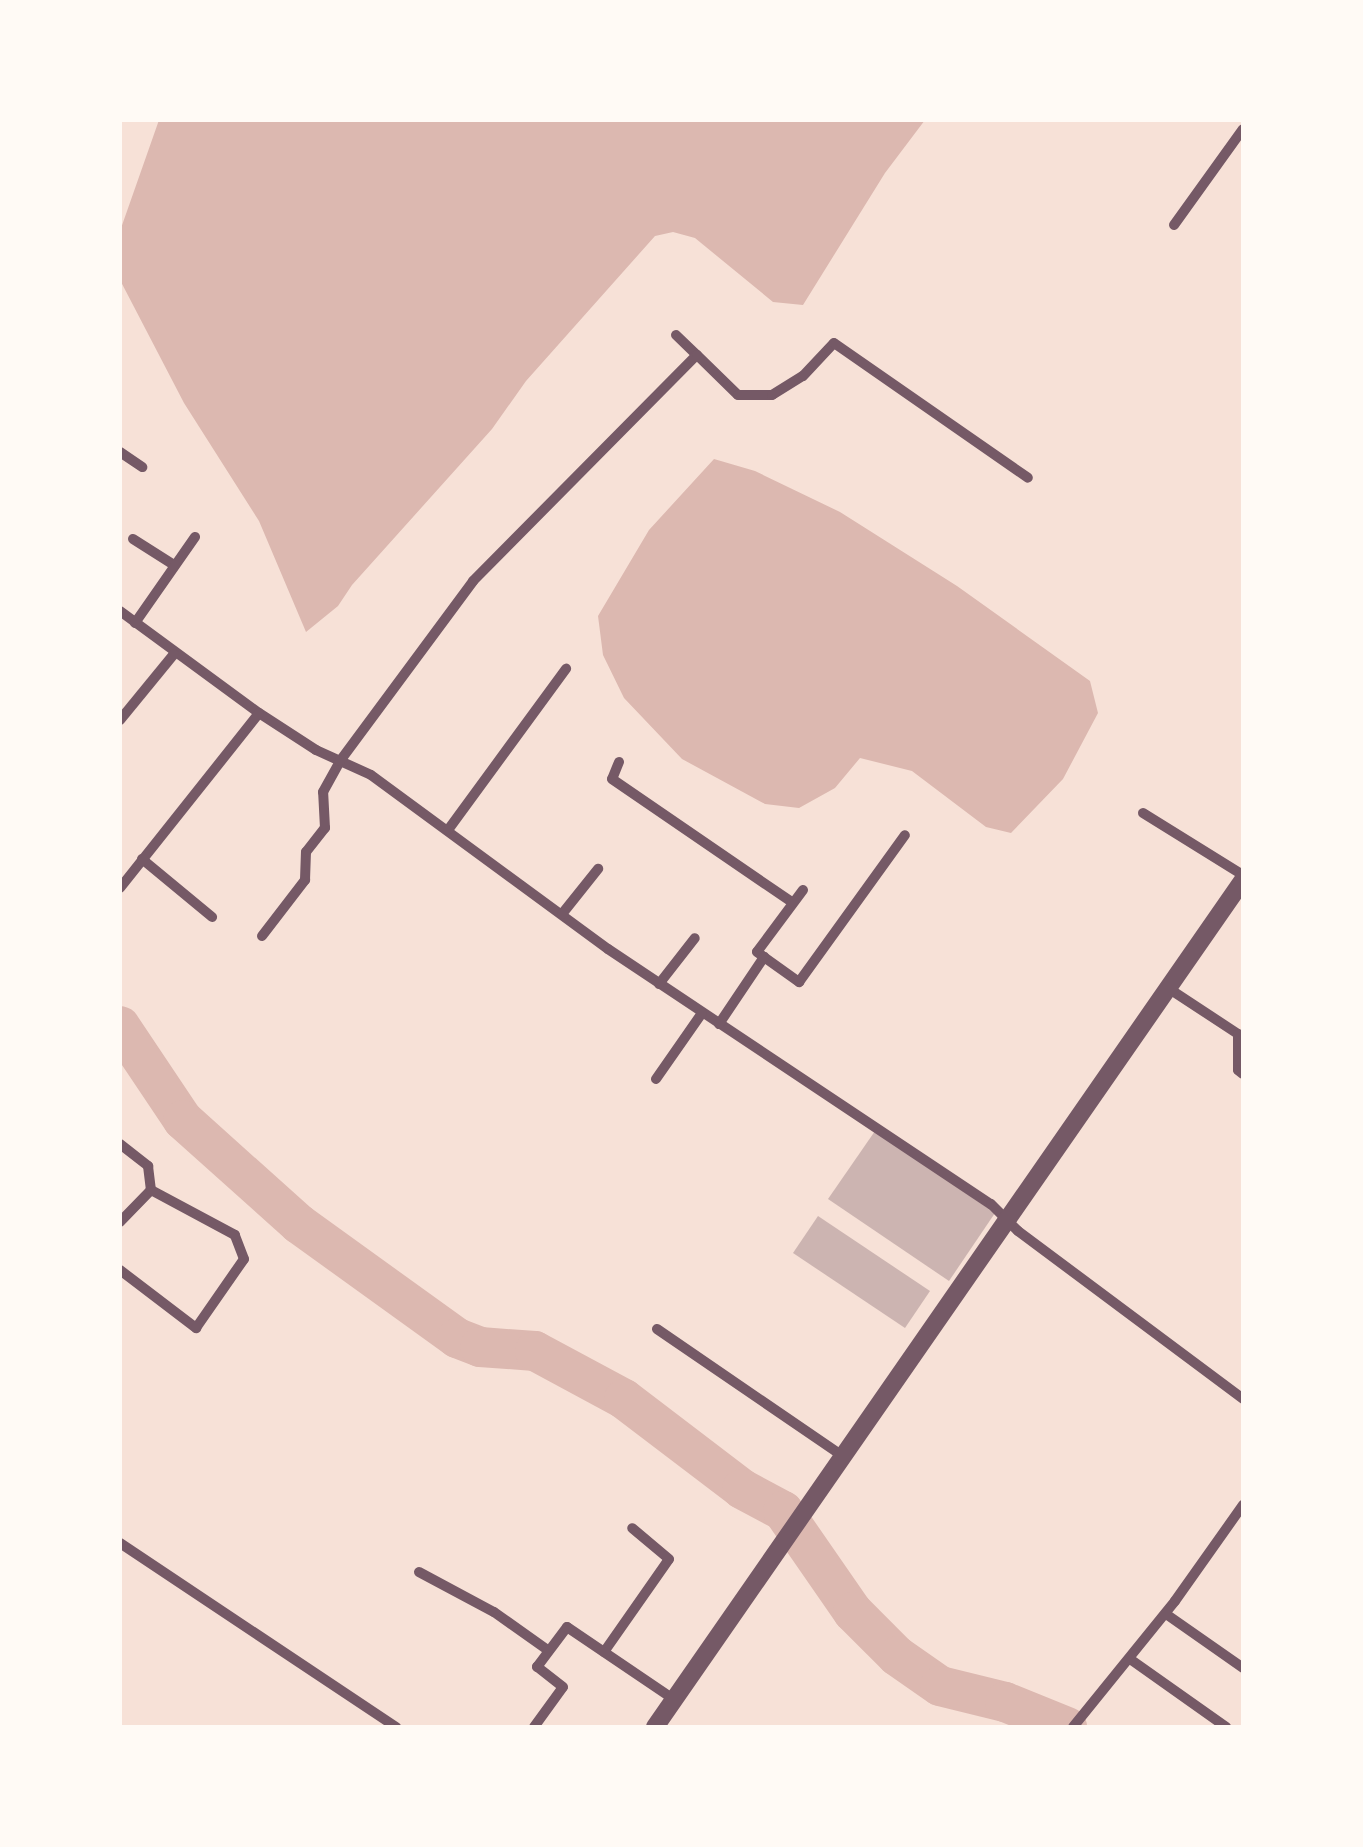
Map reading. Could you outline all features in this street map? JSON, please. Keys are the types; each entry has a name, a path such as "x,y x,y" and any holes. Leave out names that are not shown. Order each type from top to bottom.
{"street":[{"path":"1174,225 1243,128 1234,120"},
{"path":"676,334 738,396 772,395 802,376 834,343 1028,478"},
{"path":"262,936 306,880 306,852 325,828 323,792 340,761 473,581 698,354"},
{"path":"120,452 142,468"},
{"path":"135,623 195,538"},
{"path":"133,539 174,565"},
{"path":"120,611 259,713 371,775 659,984 992,1204 1007,1220 1243,1398"},
{"path":"120,720 174,654"},
{"path":"448,830 566,669"},
{"path":"120,888 259,713"},
{"path":"620,762 612,779 793,903"},
{"path":"654,1727 1243,878 1143,813"},
{"path":"803,890 758,952 799,982 905,835"},
{"path":"142,860 212,917"},
{"path":"562,914 598,869"},
{"path":"659,984 695,938"},
{"path":"718,1024 764,957"},
{"path":"1168,988 1238,1034 1238,1070 1243,1074"},
{"path":"656,1078 702,1013"},
{"path":"120,1144 148,1166 151,1190"},
{"path":"120,1222 151,1190"},
{"path":"120,1270 196,1328 244,1259 235,1235 151,1190"},
{"path":"658,1329 844,1457"},
{"path":"1076,1724 1166,1614 1243,1505"},
{"path":"604,1652 669,1559 632,1528"},
{"path":"120,1543 396,1727"},
{"path":"419,1572 494,1612 549,1651"},
{"path":"1166,1614 1243,1668"},
{"path":"534,1727 563,1687 537,1668 567,1627 675,1700"},
{"path":"1130,1660 1226,1727"}],"shaded area":[{"path":"159,120 925,120 885,173 803,305 773,302 695,238 673,232 655,236 526,381 492,429 352,585 338,606 306,632 259,521 184,403 120,280 120,231"},
{"path":"714,459 755,471 840,512 957,586 1090,681 1098,713 1063,779 1011,833 986,827 912,771 860,758 835,788 799,808 765,804 682,759 624,698 603,655 598,616 649,530"}],"building":[{"path":"875,1131 995,1213 949,1281 828,1199"},
{"path":"818,1216 930,1291 905,1328 793,1253"}],"waterway":[{"path":"120,1026 183,1120 299,1224 457,1338 480,1347 535,1351 624,1399 742,1489 783,1511 853,1612 897,1656 940,1686 1005,1702 1067,1727"}]}
